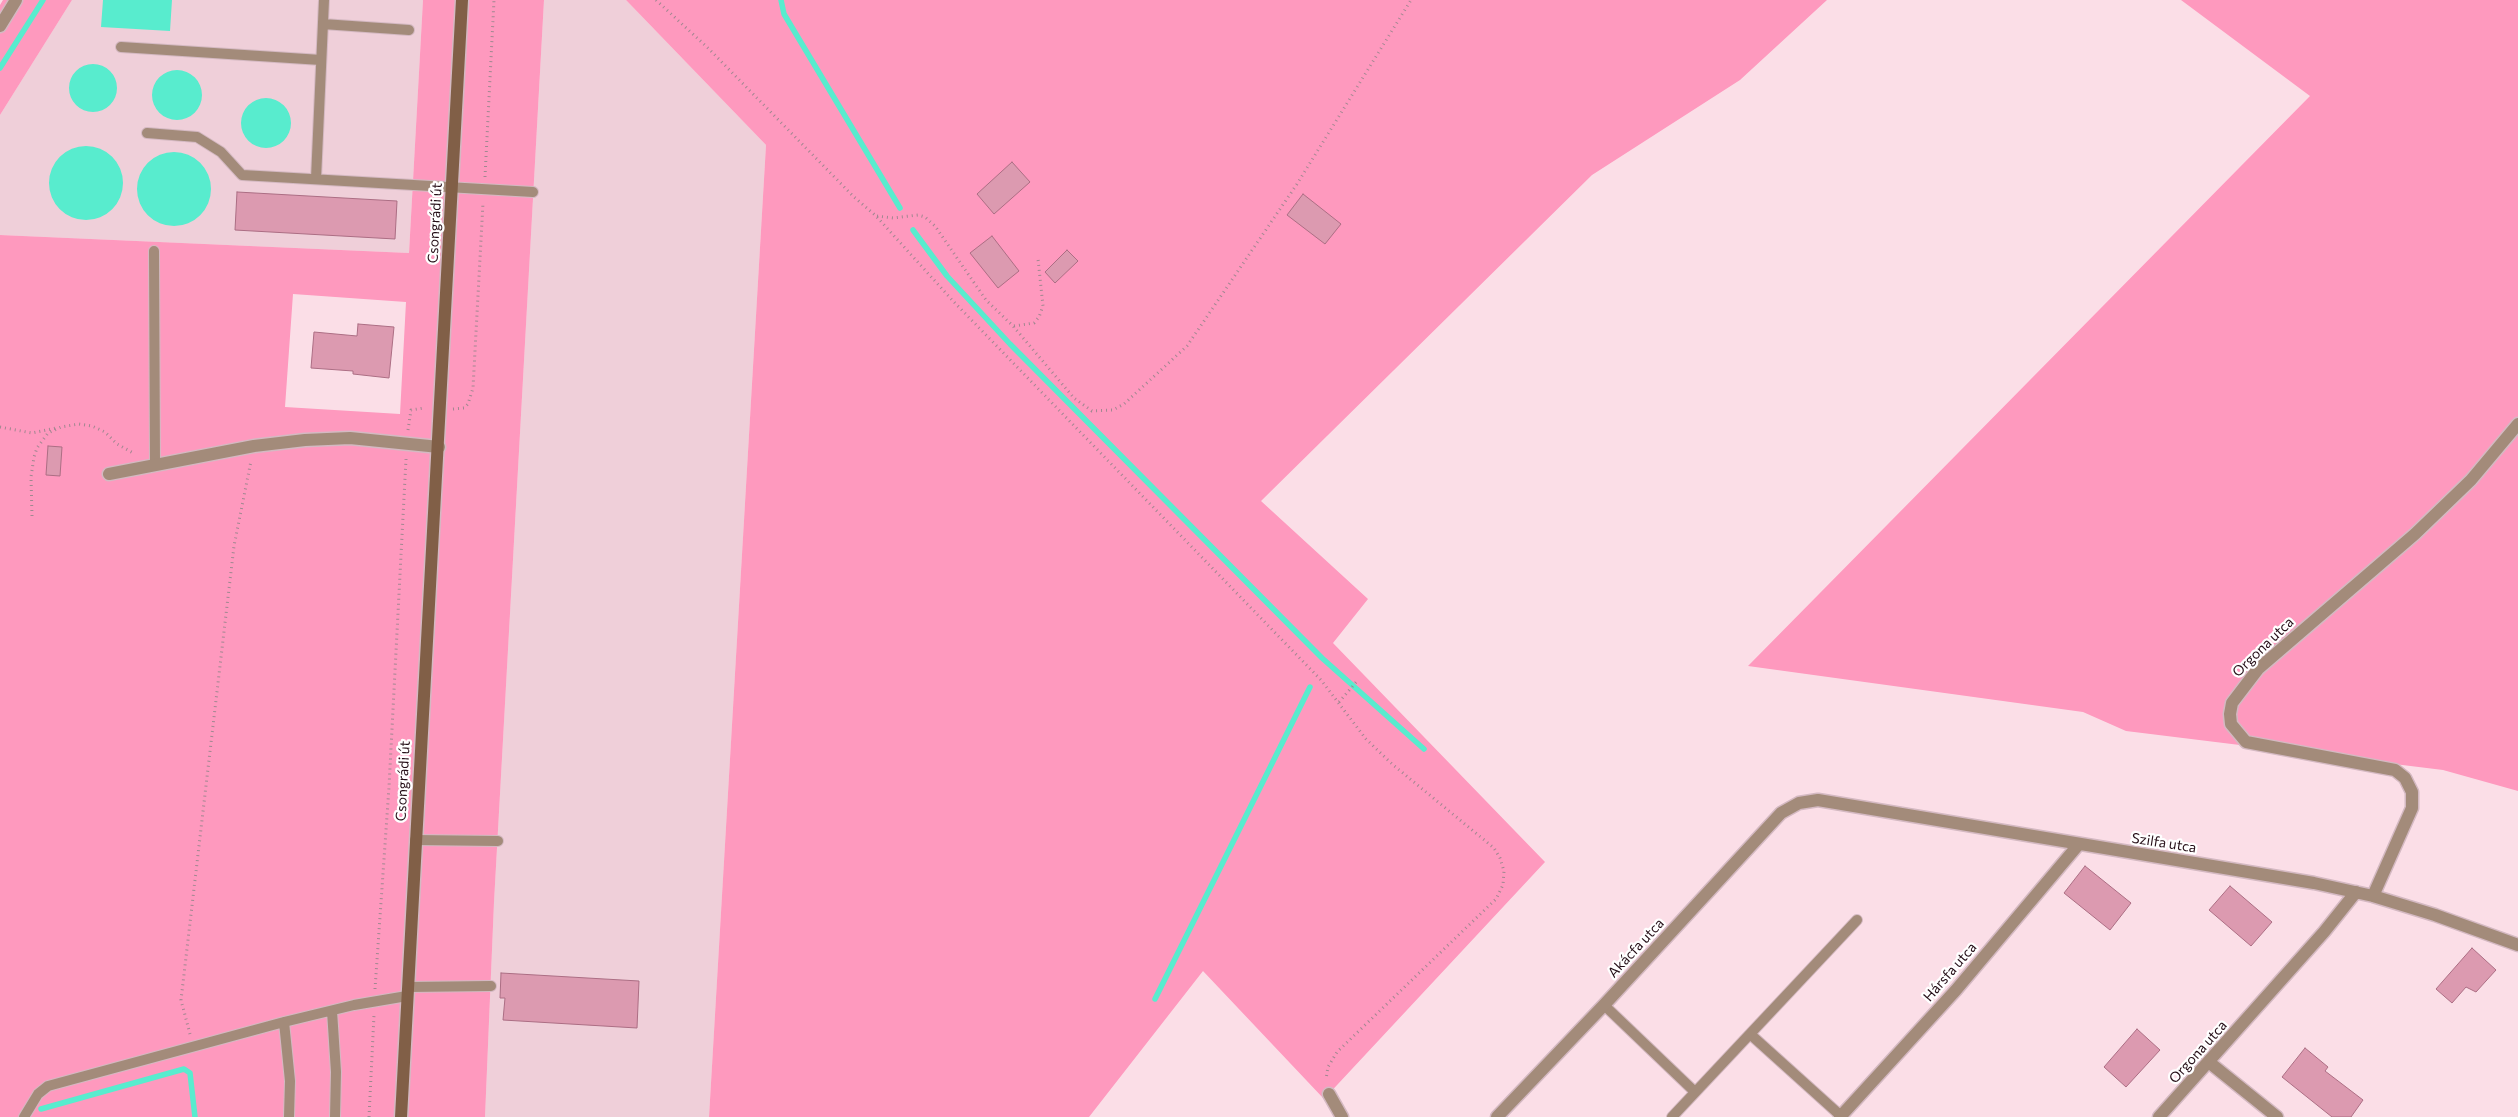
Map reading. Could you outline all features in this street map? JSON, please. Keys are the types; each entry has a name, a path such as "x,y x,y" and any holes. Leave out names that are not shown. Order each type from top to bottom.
{"main road":[{"name":"Csongrádi út","path":"401,1117 462,0"}],"street":[{"path":"0,26 16,0"},
{"name":"Orgona utca","path":"2373,896 2412,808 2412,792 2405,778 2395,770 2246,742 2238,735 2231,724 2232,703 2258,668 2415,534 2471,480 2518,424"},
{"path":"109,474 254,446 305,440 350,438 439,447"},
{"name":"Szilfa utca","path":"1799,803 1818,800 2314,883 2373,896 2435,915 2518,945"},
{"name":"Akácfa utca","path":"1496,1117 1604,1006 1781,812 1799,803"},
{"name":"Hársfa utca","path":"1841,1116 1956,990 2079,844"},
{"name":"Orgona utca","path":"2159,1117 2210,1063 2324,932 2356,892"},
{"path":"2210,1063 2277,1117"},
{"path":"1329,1094 1342,1117"}],"lane":[{"path":"316,179 324,0"},
{"path":"323,24 409,30"},
{"path":"121,47 321,60"},
{"path":"147,133 197,138 221,152 242,174 533,192"},
{"path":"154,251 155,464"},
{"path":"415,840 498,842"},
{"path":"1672,1117 1857,920"},
{"path":"24,1117 38,1094 48,1086 284,1022 408,992 491,986"},
{"path":"1604,1006 1696,1092"},
{"path":"332,1011 335,1117"},
{"path":"284,1022 290,1081 289,1117"},
{"path":"1750,1034 1841,1116"}],"path":[{"path":"656,0 708,48 853,196 876,216 954,302 1321,680 1366,739 1392,764 1494,848 1500,858 1504,871 1503,885 1496,899 1336,1052 1328,1067 1326,1082 1329,1094"},
{"path":"876,216 893,218 918,215 924,217 935,226 986,300 1014,326 1083,406 1092,411 1113,410 1124,404 1187,346 1297,184 1411,0"},
{"path":"1014,326 1034,323 1039,318 1043,306 1038,259"},
{"path":"0,428 32,433 78,424 92,426 105,432 117,444 155,464"},
{"path":"32,516 31,477 34,457 48,433 61,427"},
{"path":"193,1046 181,1000 234,546 254,446"},
{"path":"1339,702 1358,680"}],"shaded area":[{"path":"3,0 72,0 0,115 0,5"},
{"path":"72,0 423,0 409,253 0,235 0,115"},
{"path":"103,0 172,0 170,31 101,27"},
{"path":"423,0 544,0 494,902 485,1117 0,1117 0,235 409,253","holes":["293,294 406,302 400,414 285,407"]},
{"path":"544,0 626,0 766,145 709,1117 485,1117 494,902"},
{"path":"626,0 1827,0 1740,80 1592,175 1261,501 1368,599 1333,643 1545,862 1324,1099 1203,971 1089,1117 709,1117 766,145"},
{"path":"2181,0 2518,0 2518,791 2443,770 2126,731 2083,712 1748,666 2310,96"},
{"path":"93,64 102,66 110,71 115,79 117,88 115,97 110,105 102,110 93,112 84,110 76,105 71,97 69,88 71,79 76,71 84,66"},
{"path":"172,70 182,70 195,77 202,90 202,100 195,113 182,120 172,120 163,116 156,109 152,100 152,90 156,81 163,74"},
{"path":"261,98 271,98 284,105 291,118 291,128 284,141 271,148 261,148 252,144 245,137 241,128 241,118 245,109 252,102"},
{"path":"86,146 100,149 112,157 120,169 123,183 120,197 112,209 100,217 86,220 72,217 60,209 52,197 49,183 52,169 60,157 72,149"},
{"path":"174,152 188,155 200,163 208,175 211,189 208,203 200,215 188,223 174,226 160,223 148,215 140,203 137,189 140,175 148,163 160,155"}],"building":[{"path":"1012,162 1030,182 994,214 977,194"},
{"path":"237,192 397,201 395,239 235,230"},
{"path":"1303,194 1341,224 1325,244 1287,215"},
{"path":"992,236 1019,271 998,288 970,253"},
{"path":"1067,250 1078,261 1055,283 1045,272"},
{"path":"358,324 394,327 389,378 353,374 353,371 311,368 314,332 357,336"},
{"path":"48,446 62,447 60,476 46,475"},
{"path":"2085,866 2131,903 2110,930 2064,893"},
{"path":"2230,886 2272,922 2251,946 2209,910"},
{"path":"2472,948 2496,970 2476,992 2466,987 2452,1003 2436,989"},
{"path":"501,973 639,981 637,1028 503,1020 505,998 500,998"},
{"path":"2137,1029 2160,1050 2126,1087 2104,1067"},
{"path":"2305,1048 2328,1067 2325,1071 2363,1100 2351,1117 2332,1117 2282,1077"}],"waterway":[{"path":"0,68 43,0"},
{"path":"781,0 784,14 900,208"},
{"path":"913,230 947,276 1010,344 1322,658 1424,749"},
{"path":"1155,999 1310,687"},
{"path":"41,1109 184,1069 190,1073 195,1117"}]}
